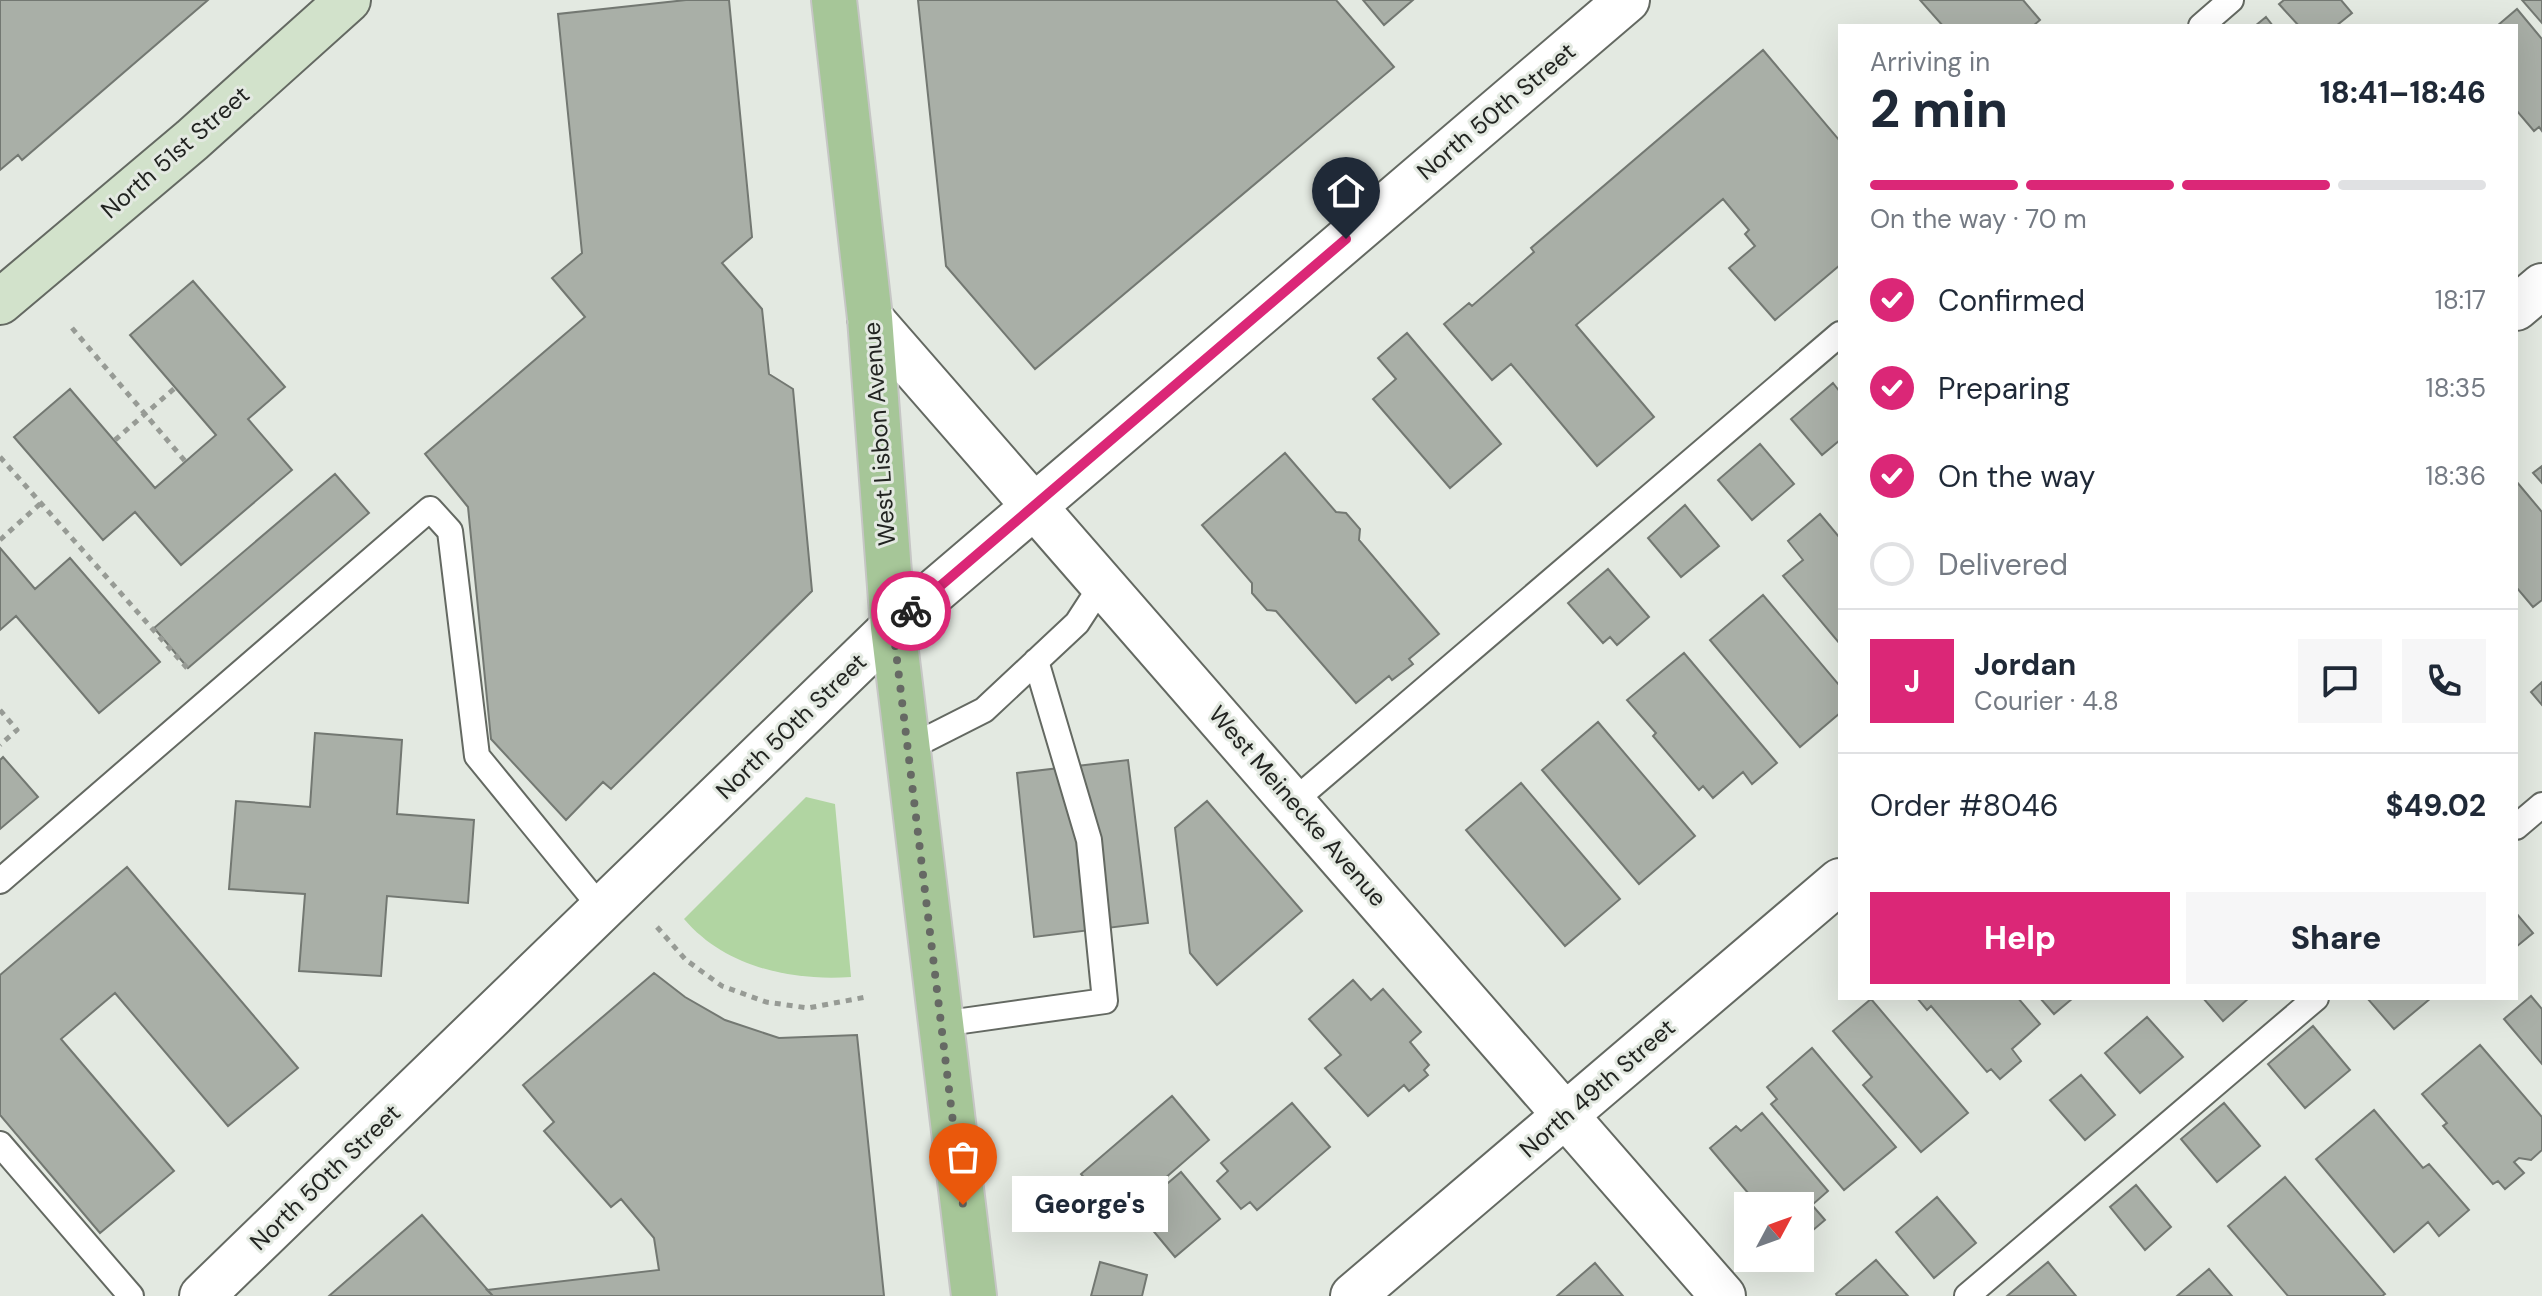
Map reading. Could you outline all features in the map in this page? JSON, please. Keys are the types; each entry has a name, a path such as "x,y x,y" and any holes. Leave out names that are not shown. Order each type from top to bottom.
{"main road":[{"name":"West Lisbon Avenue","path":"834,0 870,318 893,627 974,1296"}],"street":[{"name":"North 51st Street","path":"0,302 192,140 348,0"},
{"name":"North 50th Street","path":"202,1296 893,627 1627,0"},
{"path":"2518,306 2542,286"},
{"name":"West Meinecke Avenue","path":"870,318 1723,1296"},
{"name":"North 49th Street","path":"1353,1296 1838,883"}],"lane":[{"path":"2203,24 2231,0"},
{"path":"1294,801 1838,336"},
{"path":"0,881 430,509 450,531 477,756 602,909"},
{"path":"907,749 984,710 1077,623 1103,583"},
{"path":"941,1024 1105,1001 1089,840 1036,661"},
{"path":"2518,825 2542,805"},
{"path":"1967,1296 2314,1000"},
{"path":"0,1144 131,1296"}],"path":[{"path":"72,328 185,461"},
{"path":"115,440 176,387"},
{"path":"0,457 213,697"},
{"path":"0,540 41,503"},
{"path":"0,710 17,730 0,745"},
{"path":"657,927 686,960 722,986 766,1002 808,1008 866,997"}],"green space":[{"path":"806,797 835,804 851,977 805,976 760,968 719,949 684,919"}],"building":[{"path":"0,0 208,0 22,160 18,155 0,170"},
{"path":"686,0 729,0 752,237 722,263 762,309 769,374 793,389 812,591 611,789 603,782 566,820 491,739 468,507 425,454 585,317 552,278 582,253 558,14"},
{"path":"918,0 1336,0 1394,67 1035,369 946,266"},
{"path":"1363,0 1413,0 1384,25"},
{"path":"1920,0 2023,0 2040,20 2035,24 1941,24"},
{"path":"2284,0 2341,0 2352,13 2338,24 2297,24 2279,4"},
{"path":"2522,0 2542,0 2542,23"},
{"path":"2517,9 2542,39 2542,131 2539,127 2534,131 2518,112 2518,24 2499,24"},
{"path":"2266,17 2271,24 2257,24"},
{"path":"1763,50 1838,139 1838,267 1775,320 1729,268 1755,246 1745,234 1749,230 1723,199 1576,325 1654,417 1597,466 1511,364 1492,380 1444,324 1469,303 1472,306 1534,252 1531,248"},
{"path":"193,281 285,387 248,419 292,470 181,565 135,512 103,540 14,437 70,389 155,488 216,435 130,335"},
{"path":"1407,333 1501,444 1450,488 1373,399 1396,379 1378,358"},
{"path":"1833,383 1838,389 1838,442 1822,455 1791,419"},
{"path":"1760,444 1794,484 1752,520 1718,480"},
{"path":"1285,453 1336,512 1346,513 1360,529 1359,540 1439,634 1409,659 1413,664 1392,680 1389,676 1356,703 1276,611 1267,610 1252,593 1252,583 1202,525"},
{"path":"2542,466 2542,483 2533,473"},
{"path":"335,474 369,513 188,668 154,628"},
{"path":"2518,483 2542,512 2542,600 2533,607 2518,589"},
{"path":"1685,505 1719,546 1681,577 1648,538"},
{"path":"1820,514 1838,536 1838,642 1783,576 1803,560 1788,541"},
{"path":"0,548 35,589 70,558 160,662 99,713 16,616 0,630"},
{"path":"1608,569 1649,617 1617,645 1610,637 1603,643 1568,603"},
{"path":"1763,595 1838,684 1838,715 1800,747 1710,640"},
{"path":"1684,653 1777,763 1752,784 1743,772 1713,798 1703,786 1699,790 1627,700"},
{"path":"2542,682 2542,705 2531,692"},
{"path":"1598,722 1695,836 1639,884 1542,770"},
{"path":"315,733 402,740 397,814 474,820 468,903 387,896 381,976 299,971 305,894 229,889 236,801 310,807"},
{"path":"3,757 38,797 0,829 0,760"},
{"path":"1128,760 1148,923 1034,937 1017,773"},
{"path":"1521,783 1620,899 1565,946 1466,830"},
{"path":"1207,801 1302,911 1217,985 1190,953 1175,828"},
{"path":"127,867 298,1068 228,1126 115,993 61,1039 174,1171 100,1233 0,1115 0,975"},
{"path":"2518,915 2533,933 2518,945"},
{"path":"654,973 685,997 725,1020 779,1038 857,1035 884,1296 493,1296 487,1290 659,1270 654,1238 621,1199 611,1207 544,1131 554,1122 523,1085"},
{"path":"1353,980 1371,1000 1383,989 1421,1032 1410,1042 1429,1065 1424,1070 1428,1075 1409,1091 1404,1085 1368,1116 1325,1068 1341,1055 1309,1019"},
{"path":"2531,996 2542,1009 2542,1064 2504,1019"},
{"path":"1872,1000 1968,1113 1921,1152 1863,1085 1872,1077 1833,1031"},
{"path":"1919,1000 2020,1000 2040,1024 2012,1049 2021,1061 2000,1079 1991,1069 1987,1072 1931,1006 1927,1010"},
{"path":"2042,1000 2071,1000 2054,1014"},
{"path":"2205,1000 2247,1000 2223,1021"},
{"path":"2369,1000 2429,1000 2394,1029"},
{"path":"2147,1017 2183,1057 2140,1093 2105,1053"},
{"path":"2313,1026 2350,1070 2305,1108 2268,1064"},
{"path":"2480,1045 2542,1117 2542,1150 2531,1160 2519,1158 2514,1162 2524,1173 2505,1189 2498,1181 2493,1184 2443,1126 2447,1123 2422,1094"},
{"path":"1812,1048 1896,1147 1844,1190 1771,1104 1777,1099 1767,1087"},
{"path":"2081,1075 2115,1115 2085,1140 2050,1100"},
{"path":"1172,1096 1209,1140 1118,1219 1081,1174"},
{"path":"1292,1103 1330,1147 1257,1210 1250,1202 1241,1209 1217,1181 1228,1171 1221,1163"},
{"path":"2224,1103 2260,1146 2217,1182 2181,1139"},
{"path":"2374,1110 2423,1168 2429,1164 2469,1210 2439,1236 2428,1222 2394,1252 2316,1159"},
{"path":"1762,1113 1828,1191 1814,1203 1814,1192 1747,1192 1710,1148 1736,1126 1741,1131"},
{"path":"1181,1172 1220,1219 1175,1257 1136,1210"},
{"path":"2285,1177 2385,1294 2288,1296 2228,1226"},
{"path":"2136,1185 2171,1227 2145,1250 2110,1207"},
{"path":"1937,1197 1976,1243 1934,1278 1896,1232"},
{"path":"1814,1207 1825,1220 1814,1229"},
{"path":"422,1215 493,1296 329,1296"},
{"path":"1876,1260 1908,1296 1837,1296 1836,1294"},
{"path":"1100,1262 1147,1275 1142,1296 1091,1296"},
{"path":"2048,1262 2076,1296 2007,1296"},
{"path":"1595,1263 1623,1296 1557,1296"},
{"path":"2209,1269 2232,1296 2177,1296"}],"way so far":[{"path":"911,611 893,627 963,1205"}],"place":[{"name":"George's","path":"963,1205"}],"route":[{"path":"911,611 1346,239"}]}
